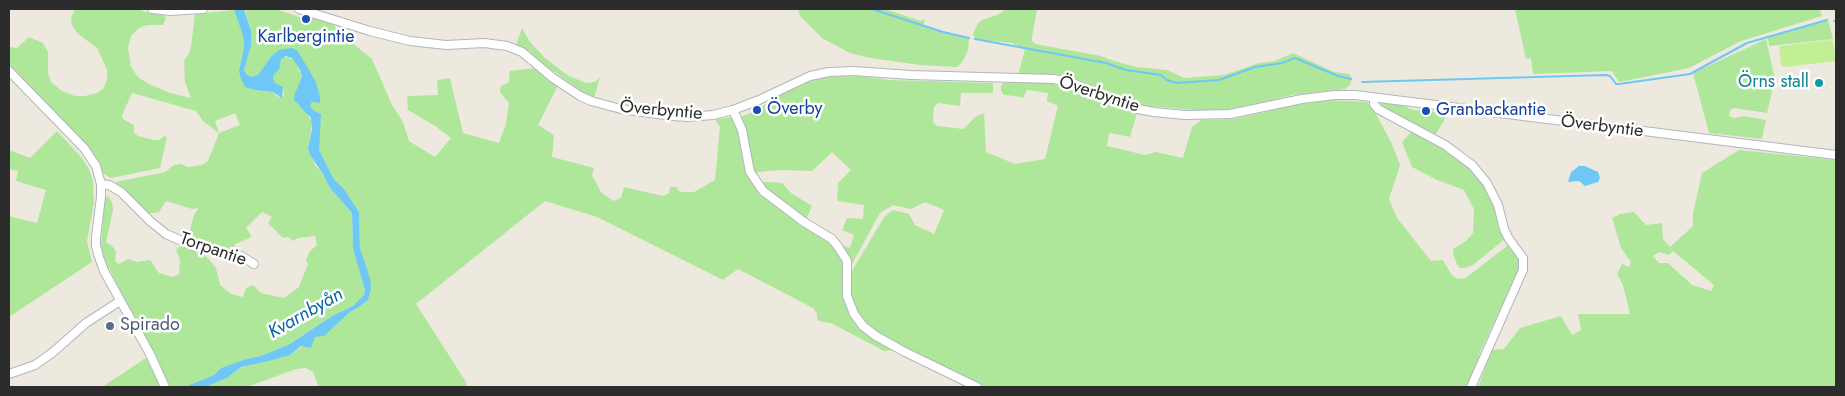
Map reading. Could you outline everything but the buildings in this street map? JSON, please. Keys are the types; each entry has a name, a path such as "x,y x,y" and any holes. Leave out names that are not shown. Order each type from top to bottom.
{"street":[{"path":"152,9 170,11 203,9"},
{"name":"Överbyntie","path":"299,9 410,41 446,45 484,43 507,46 522,52 553,78 580,96 602,105 646,113 688,117 713,115 733,110 810,76 829,72 853,71 919,76 1054,79 1075,84 1133,108 1186,115 1230,114 1302,99 1345,95 1836,155"},
{"path":"9,71 84,148 96,166 101,184 96,246 104,271 165,387"},
{"path":"1374,98 1375,107 1445,145 1472,165 1487,183 1498,205 1508,239 1523,258 1523,270 1471,387"},
{"path":"733,110 742,130 750,172 763,191 804,222 832,239 847,261 847,296 854,314 863,326 876,336 903,351 977,387"},
{"name":"Torpantie","path":"101,184 115,188 166,234 193,246 241,256 254,264"},
{"path":"9,374 35,365 52,354 86,323 120,301"}],"green space":[{"path":"75,9 139,9 145,12 164,15 166,18 163,25 147,25 139,28 131,36 128,48 131,67 138,77 149,84 170,93 191,98 185,82 184,60 189,54 191,47 195,14 235,10 243,36 244,47 239,71 255,90 273,92 278,97 284,96 283,87 275,83 273,79 274,74 279,69 279,62 283,57 288,57 295,61 302,77 295,93 297,104 306,111 312,123 308,148 315,165 323,174 330,188 352,213 353,249 365,290 360,300 290,344 261,356 221,368 214,375 184,387 169,387 104,258 101,248 104,200 108,196 112,202 113,210 106,242 116,251 115,261 119,264 128,259 137,262 150,260 159,273 173,277 179,274 180,260 176,250 180,246 204,255 209,259 216,268 220,285 231,294 243,297 246,288 253,285 261,293 284,298 299,287 308,264 306,260 309,252 317,245 315,236 298,238 293,241 288,237 283,238 268,223 272,217 262,212 246,228 251,235 250,238 235,244 233,253 187,241 194,215 198,208 192,209 166,201 159,212 147,214 116,182 165,172 174,165 181,164 188,167 202,165 208,161 219,133 203,121 196,111 132,93 122,115 123,119 134,125 134,133 138,136 154,140 159,140 164,136 167,137 160,168 111,178 107,176 101,171 82,140 9,66 9,47 17,48 29,37 43,43 48,52 48,73 51,82 62,91 75,96 85,96 97,93 103,89 107,80 107,70 97,48 77,33 72,25 71,18","holes":["235,113 240,125 219,133 215,121"]},
{"path":"276,9 308,20 316,18 332,23 339,32 372,59 392,105 403,122 409,141 435,157 451,138 408,110 407,96 438,95 437,80 450,78 463,133 499,143 506,124 509,103 500,92 501,86 509,82 510,71 536,68 557,87 538,125 554,135 552,157 594,168 592,175 601,192 613,201 621,198 624,187 663,196 669,193 670,187 676,187 680,192 694,192 715,180 720,127 715,119 743,116 760,109 767,102 804,83 825,77 858,76 891,80 993,83 993,93 961,93 960,106 938,103 934,107 933,122 937,126 964,129 975,117 984,113 986,152 1015,164 1045,159 1058,106 1047,101 1048,93 1027,90 1023,98 1004,95 1001,91 1001,86 1003,83 1008,82 1039,82 1063,85 1137,113 1130,137 1109,133 1107,146 1145,155 1156,152 1183,158 1192,127 1201,120 1234,119 1328,100 1367,102 1374,110 1392,144 1400,165 1389,199 1397,218 1431,261 1443,260 1451,274 1456,278 1462,279 1508,245 1520,261 1520,267 1481,350 1469,387 982,387 967,377 905,349 884,351 831,323 817,320 817,314 813,308 738,269 723,280 597,217 545,201 416,304 466,382 467,387 319,387 313,372 306,368 296,369 247,387 206,387 227,378 241,367 290,355 315,337 324,335 350,312 368,300 370,278 360,248 359,212 344,189 333,178 319,150 314,111 310,106 312,102 320,103 320,97 297,50 270,58 258,75 252,77 246,74 244,70 251,46 251,31 245,10","holes":["832,152 851,170 838,183 837,201 864,205 863,219 847,218 842,230 854,235 850,248 841,245 851,266 880,213 893,205 911,209 925,202 944,210 934,234 915,225 909,214 893,210 884,217 849,276 844,262 830,240 804,225 812,206 791,193 782,183 752,181 758,172 779,170 812,171"]},
{"path":"798,9 885,9 921,21 925,19 923,25 925,27 969,38 968,50 963,61 957,67 920,65 870,58 850,53 822,38 800,16"},
{"path":"1007,9 1037,9 1032,37 1032,41 1035,44 1101,56 1137,67 1167,70 1184,78 1224,75 1259,63 1275,61 1293,53 1334,72 1349,74 1352,78 1350,85 1345,89 1292,95 1224,110 1194,110 1137,105 1116,99 1072,78 1046,74 1018,75 1025,50 1012,43 975,39 973,34 978,23 982,20"},
{"path":"1515,9 1820,9 1822,16 1741,41 1689,68 1619,82 1612,71 1533,74 1531,58 1526,59"},
{"path":"1828,20 1833,39 1769,46 1768,38"},
{"path":"522,28 530,42 545,58 567,75 586,83 595,82 600,77 594,98 555,72 550,71 529,51 516,45"},
{"path":"1766,39 1774,75 1767,113 1734,108 1730,110 1729,116 1734,118 1744,116 1766,120 1762,139 1709,133 1693,73"},
{"path":"1830,40 1833,42 1836,61 1784,67 1781,65 1780,46"},
{"path":"1384,102 1402,105 1413,110 1458,113 1459,116 1447,115 1436,134 1383,109 1381,104"},
{"path":"57,131 82,158 89,169 93,181 94,203 87,241 92,262 9,317 9,216 37,223 46,190 16,181 18,171 9,169 9,150 30,158"},
{"path":"1412,131 1468,166 1483,184 1496,207 1499,229 1505,239 1473,265 1460,268 1453,254 1453,249 1466,241 1473,233 1474,209 1464,190 1437,180 1412,167 1402,142"},
{"path":"1739,150 1836,160 1836,387 1478,387 1492,350 1504,349 1520,328 1561,316 1572,335 1581,330 1578,314 1630,314 1623,285 1617,274 1622,264 1629,267 1631,262 1621,248 1612,218 1620,214 1634,212 1646,225 1662,223 1663,239 1670,247 1693,226 1693,213 1702,173","holes":["1673,251 1714,285 1711,291 1692,285 1668,263 1659,263 1653,256 1659,252 1669,255"]},
{"path":"146,358 161,387 102,387"}],"water":[{"path":"234,9 244,9 251,31 251,46 244,70 246,74 252,77 258,75 270,58 279,50 292,48 297,50 316,82 320,103 312,102 310,106 314,111 321,114 319,150 333,178 344,189 359,212 360,248 370,278 371,288 368,300 350,312 324,336 315,337 311,348 301,346 290,355 241,367 227,378 206,387 184,387 214,375 221,368 261,356 290,344 332,316 353,306 364,295 365,290 353,249 352,213 330,188 310,155 308,148 312,129 311,118 294,100 302,77 300,70 292,58 286,56 281,59 279,70 274,74 273,79 275,83 283,87 282,98 273,92 245,87 239,71 244,47 243,36"},
{"path":"1579,166 1585,166 1598,172 1600,178 1598,182 1585,186 1579,181 1568,182 1571,172"}],"waterway":[{"path":"872,9 943,32 969,38"},
{"path":"1362,82 1606,75 1610,76 1616,84 1619,84 1690,74 1747,43 1827,20"},
{"path":"975,39 1106,63 1126,70 1161,75 1167,80 1176,83 1219,80 1255,67 1282,63 1295,58 1338,76 1351,79"}],"place":[{"name":"Karlbergintie","path":"306,19"},
{"name":"Örns stall","path":"1819,83"},
{"name":"Överby","path":"757,110"},
{"name":"Granbackantie","path":"1426,111"},
{"name":"Spirado","path":"110,326"}],"water label":[{"name":"Kvarnbyån","path":"306,314"}]}
